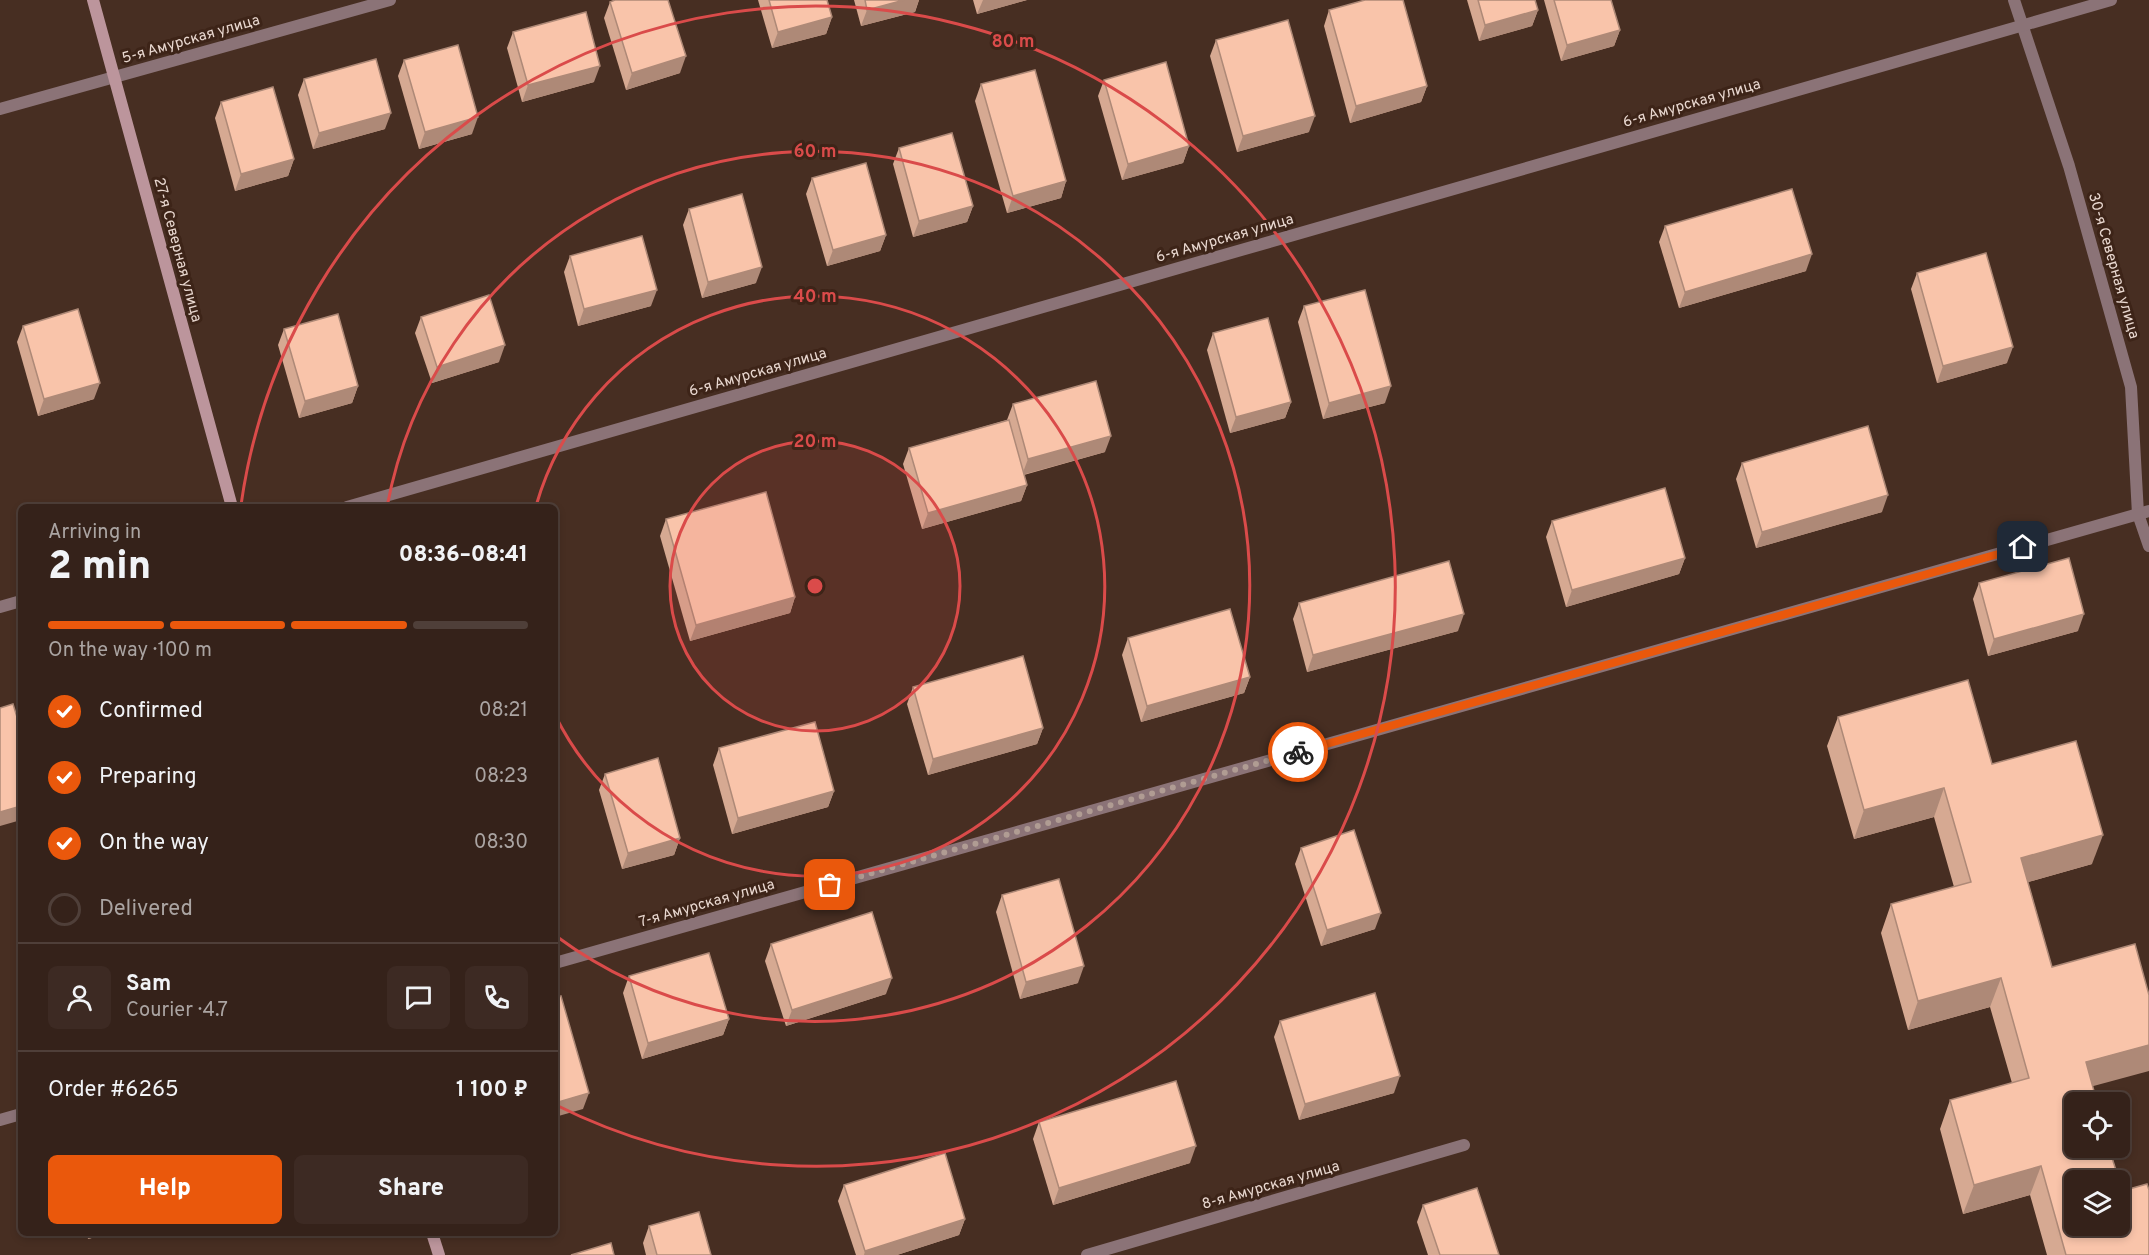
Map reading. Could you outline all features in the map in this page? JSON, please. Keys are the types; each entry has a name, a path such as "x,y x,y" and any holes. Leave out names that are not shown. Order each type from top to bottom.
{"street":[{"name":"27-я Северная улица","path":"93,0 231,504"},
{"name":"5-я Амурская улица","path":"0,109 390,0"},
{"name":"30-я Северная улица","path":"2014,0 2069,166 2131,387 2149,546"},
{"name":"6-я Амурская улица","path":"356,504 2111,0"},
{"name":"7-я Амурская улица","path":"558,962 2144,513"},
{"path":"0,607 18,602"},
{"path":"0,1120 18,1115"},
{"name":"8-я Амурская улица","path":"1087,1255 1464,1145"},
{"path":"433,1236 439,1255"}],"building":[{"path":"615,0 668,0 686,56 632,73 610,2"},
{"path":"769,0 827,0 832,17 778,32"},
{"path":"865,0 904,0 867,10"},
{"path":"1365,0 1403,0 1427,86 1356,106 1329,10"},
{"path":"1478,0 1535,0 1538,10 1485,25"},
{"path":"1554,0 1611,0 1620,30 1567,45"},
{"path":"586,12 600,66 528,85 513,32"},
{"path":"1288,20 1315,116 1243,136 1216,40"},
{"path":"458,45 478,117 425,132 404,60"},
{"path":"376,59 391,113 319,133 304,79"},
{"path":"1166,62 1189,146 1128,164 1104,80"},
{"path":"1035,70 1066,181 1013,196 981,84"},
{"path":"273,87 294,159 241,174 221,102"},
{"path":"952,133 973,206 919,221 899,148"},
{"path":"866,163 886,235 833,250 812,178"},
{"path":"1792,189 1812,254 1685,292 1665,226"},
{"path":"742,194 762,267 708,282 689,209"},
{"path":"642,236 657,290 584,309 570,256"},
{"path":"1986,253 2013,347 1943,366 1917,273"},
{"path":"1365,290 1391,386 1329,403 1304,306"},
{"path":"489,295 505,345 437,367 421,317"},
{"path":"78,309 100,383 44,399 23,326"},
{"path":"338,314 358,386 305,401 284,329"},
{"path":"1268,318 1291,402 1236,417 1213,333"},
{"path":"1096,381 1111,436 1028,459 1013,404"},
{"path":"1009,420 1027,485 928,513 909,448"},
{"path":"1868,426 1888,495 1762,532 1742,463"},
{"path":"1665,488 1685,558 1572,590 1552,521"},
{"path":"766,492 795,597 696,625 666,519"},
{"path":"2069,558 2084,614 1994,639 1979,583"},
{"path":"1449,561 1464,614 1313,655 1299,603"},
{"path":"1230,609 1250,677 1147,706 1128,638"},
{"path":"1023,656 1043,728 933,759 913,687"},
{"path":"1968,680 1992,764 2076,741 2103,835 2021,858 2052,967 2135,944 2149,995 2149,1045 2086,1062 2094,1092 2064,1092 2064,1158 2112,1158 2116,1170 2064,1170 2064,1236 2130,1236 2130,1189 2147,1184 2149,1190 2149,1255 2066,1255 2041,1166 1974,1185 1950,1100 2029,1078 2001,978 1918,1001 1891,904 1971,882 1944,788 1864,810 1838,717"},
{"path":"13,704 18,720 18,807 0,812 0,708"},
{"path":"815,722 834,791 738,818 719,748"},
{"path":"658,758 680,838 628,853 605,774"},
{"path":"1354,830 1381,913 1327,930 1301,848"},
{"path":"1059,879 1084,966 1026,982 1002,895"},
{"path":"872,912 892,978 792,1010 771,944"},
{"path":"709,953 729,1019 648,1043 629,976"},
{"path":"1375,993 1400,1076 1305,1104 1280,1021"},
{"path":"561,996 589,1093 558,1102 558,997"},
{"path":"1176,1081 1196,1146 1059,1188 1039,1122"},
{"path":"945,1153 965,1219 865,1251 844,1185"},
{"path":"1477,1188 1499,1255 1440,1255 1423,1205"},
{"path":"699,1212 711,1255 657,1255 649,1226"},
{"path":"611,1243 614,1255 571,1255"}],"way so far":[{"path":"830,885 1298,752"}],"route":[{"path":"1298,752 2023,547"}]}
